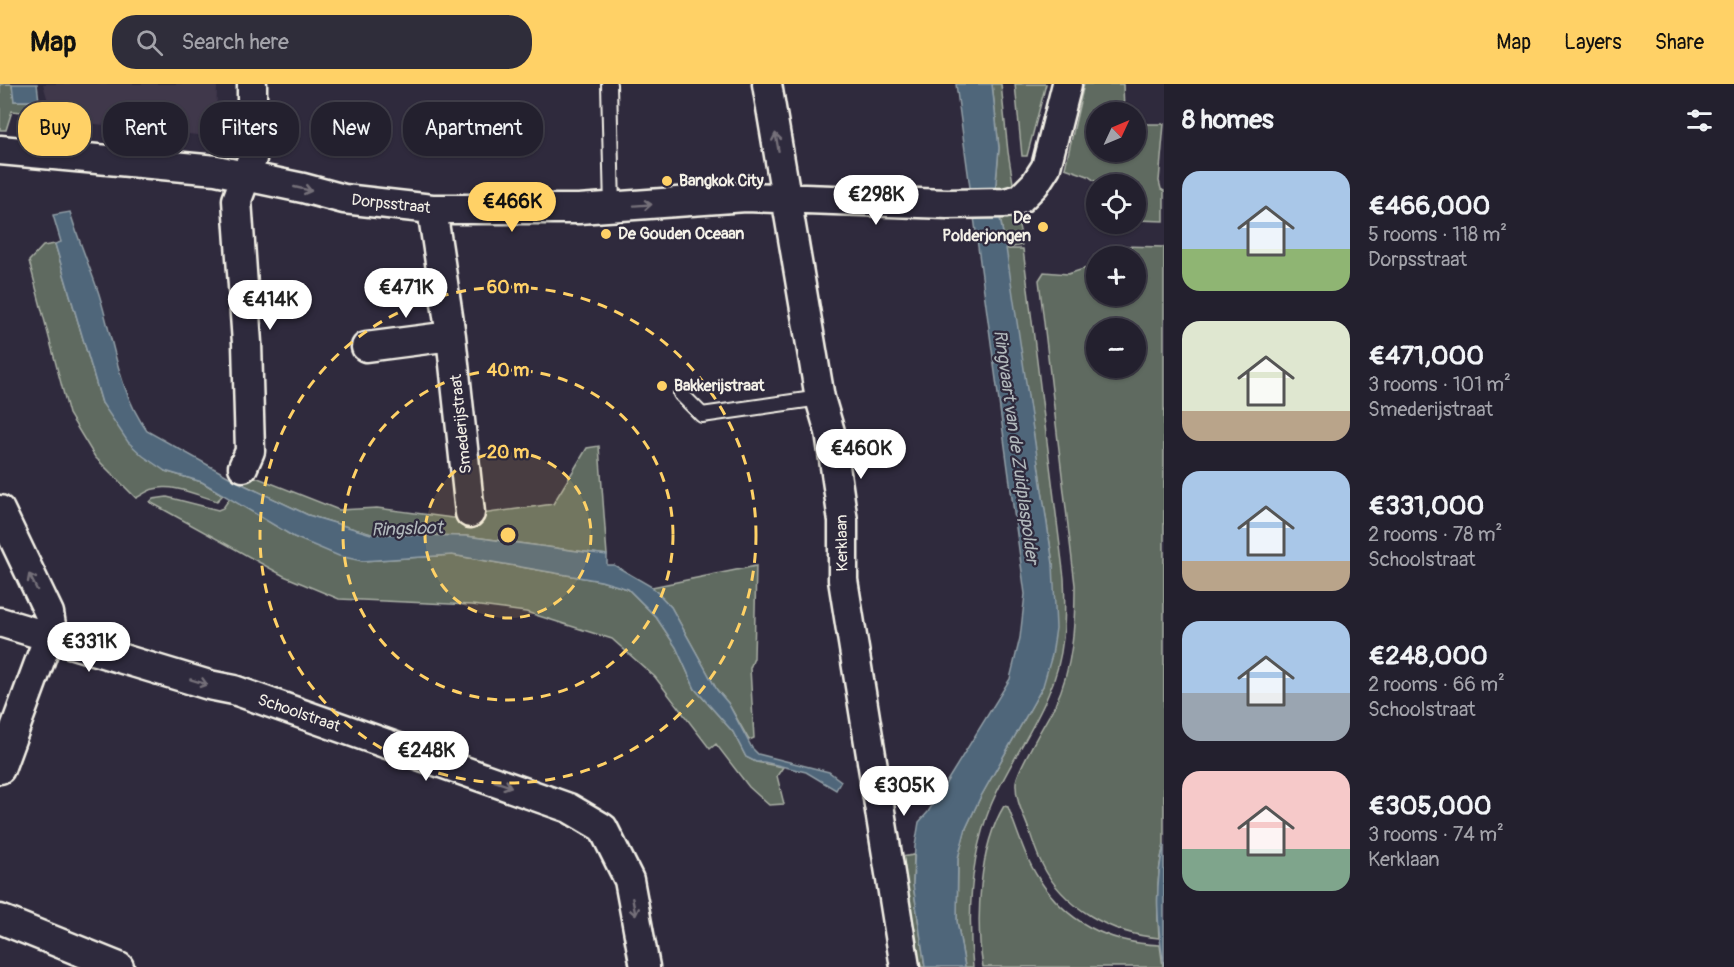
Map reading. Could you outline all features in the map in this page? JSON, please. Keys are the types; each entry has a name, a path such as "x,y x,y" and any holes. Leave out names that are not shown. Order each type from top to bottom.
{"street":[{"path":"243,466 250,451 247,343 237,200 252,159 252,84"},
{"name":"Kerklaan","path":"767,84 820,398 830,432 843,521 843,580 905,967"},
{"name":"Dorpsstraat","path":"0,150 216,170 344,199 432,209 612,208 746,197 966,205 1005,203 1020,199 1035,184 1046,166 1067,84"},
{"name":"Smederijstraat","path":"432,209 452,336 470,513"},
{"path":"366,347 452,336"},
{"path":"0,510 49,613 51,625 0,769"},
{"name":"Schoolstraat","path":"0,621 209,686 234,690 569,808 603,828 629,880 645,967"},
{"path":"0,919 119,967"}],"lane":[{"path":"609,84 612,208"},
{"path":"681,394 702,415 820,398"}],"shaded area":[{"path":"43,84 217,84 217,102 200,102 200,135 188,134 188,102 103,102 103,125 91,124 91,102 48,102"}],"green space":[{"path":"0,84 12,84 14,101 40,102 18,102 18,112 12,111 6,130 0,130"},
{"path":"992,84 1001,84 1014,189 995,194 999,148"},
{"path":"1015,84 1046,84 1027,156 1022,156"},
{"path":"1084,84 1123,84 1124,102 1086,102 1086,162 1146,162 1146,124 1164,124 1159,181 1164,191 1164,221 1146,220 1146,174 1086,175 1065,168"},
{"path":"1000,215 1016,221 1020,228 1022,245 1008,249 1023,249 1064,578 1065,608 1061,652 1054,681 1035,723 997,791 978,844 974,864 970,925 973,967 965,967 957,921 958,858 966,828 980,798 1043,686 1053,564"},
{"path":"55,244 102,403 165,471 202,482 223,495 217,501 169,488 152,490 136,498 95,457 69,414 29,261 43,246"},
{"path":"1146,247 1164,247 1164,845 1158,891 1159,938 1124,931 1107,924 1076,906 1063,894 1051,880 1038,856 1016,788 1021,767 1061,691 1072,646 1075,585 1039,280 1044,272 1068,274 1086,268 1086,306 1146,306"},
{"path":"599,446 607,555 466,536 371,534 308,515 240,483 242,476 248,474 339,510 377,508 453,518 553,504 587,448"},
{"path":"167,497 218,510 223,508 230,498 294,537 362,561 452,555 601,581 628,589 656,617 676,647 695,689 733,732 746,757 756,762 783,767 777,776 784,804 769,805 749,787 716,744 710,749 655,677 612,639 526,612 472,605 339,599 284,576 150,502 153,499"},
{"path":"756,566 754,658 750,668 754,738 749,740 728,703 717,690 671,607 652,587"},
{"path":"1004,806 1008,807 1034,871 1063,908 1076,919 1107,935 1160,945 1163,967 983,967 979,928 981,884 989,842"},
{"path":"914,855 913,884 925,967 918,967 895,858"}],"water":[{"path":"12,84 37,84 39,101 14,101"},
{"name":"Ringvaart van de Zuidplaspolder","path":"956,84 992,84 999,148 995,194 1006,248 1053,564 1056,628 1052,655 1043,686 980,798 966,828 958,858 957,921 965,967 925,967 913,884 919,822 928,812 1010,679 1020,638 1025,594"},
{"path":"70,212 98,291 129,399 147,431 240,483 308,515 371,534 466,536 607,555 607,565 614,565 652,587 671,607 752,748 758,754 829,772 841,781 836,790 806,772 756,762 746,757 733,732 695,689 676,647 656,617 628,589 601,581 452,555 362,561 339,556 294,537 202,482 165,471 143,456 128,442 102,403 55,244 61,242 53,215"},
{"path":"1164,845 1164,966 1158,906 1159,875"}],"place":[{"name":"Bangkok City","path":"667,181"},
{"name":"De Polderjongen","path":"1043,227"},
{"name":"De Gouden Oceaan","path":"606,234"},
{"name":"Bakkerijstraat","path":"662,386"}],"water label":[{"name":"Ringsloot","path":"407,529"}]}
